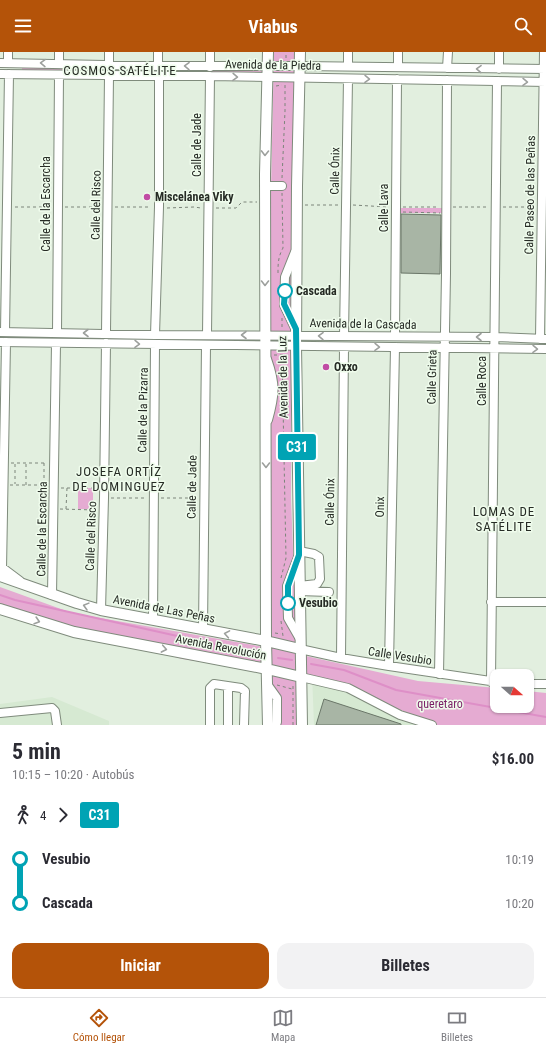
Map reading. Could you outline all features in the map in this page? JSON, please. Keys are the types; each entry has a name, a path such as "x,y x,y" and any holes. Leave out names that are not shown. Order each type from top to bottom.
{"main road":[{"name":"Avenida de la Luz","path":"268,52 265,186 266,426 271,684 268,725"},
{"name":"Avenida de la Luz","path":"300,52 300,78 287,186 297,205 295,333 291,348 299,553 300,644 298,677 302,725"},
{"name":"Avenida de Las Peñas","path":"1,570 26,584 52,595 101,610 269,642 290,645 300,644"},
{"name":"Avenida Revolución","path":"0,609 74,632 270,670 298,677"}],"street":[{"path":"4,63 8,52"},
{"path":"58,64 59,52"},
{"path":"109,65 110,52"},
{"path":"158,52 158,66"},
{"path":"210,52 210,67"},
{"path":"348,52 348,66"},
{"path":"398,52 398,67"},
{"path":"448,52 448,68"},
{"path":"499,52 499,69"},
{"name":"Calle Paseo de las Peñas","path":"543,339 542,207 545,82 544,52"},
{"name":"Avenida de la Piedra","path":"4,63 210,67 348,66 545,69"},
{"path":"3,332 13,74 17,63"},
{"path":"135,65 135,75"},
{"path":"422,68 423,80"},
{"name":"Avenida de la Piedra","path":"0,74 109,76 159,75 545,82"},
{"name":"Calle de la Escarcha","path":"57,333 59,75"},
{"path":"154,335 159,207 159,75"},
{"name":"Calle del Risco","path":"106,334 104,208 109,76"},
{"name":"Calle de Jade","path":"207,335 210,76"},
{"name":"Calle Ónix","path":"344,336 348,79"},
{"name":"Calle Lava","path":"395,336 397,79"},
{"name":"Calle Grieta","path":"439,674 445,337 447,80"},
{"name":"Calle Roca","path":"494,669 492,602 497,81"},
{"path":"265,186 287,186"},
{"name":"Avenida de la Cascada","path":"3,332 207,335 266,348 283,336 295,333 344,336 495,337 543,339"},
{"path":"36,333 37,342"},
{"path":"1,570 4,463 3,342"},
{"name":"Avenida de la Cascada","path":"3,342 37,342 56,344 106,343 206,345 266,348 344,346 546,349"},
{"name":"Calle del Risco","path":"101,610 106,343"},
{"name":"Calle de la Escarcha","path":"52,595 55,488 56,344"},
{"name":"Calle de la Pizarra","path":"153,620 155,344"},
{"name":"Calle de Jade","path":"204,630 206,345"},
{"name":"Calle Ónix","path":"341,658 344,346"},
{"name":"Onix","path":"389,666 395,347"},
{"path":"299,589 317,584 320,579 319,557 314,554 299,553 288,586 288,618 300,644"},
{"path":"299,589 329,592"},
{"path":"492,602 546,602"},
{"name":"Calle Vesubio","path":"300,644 341,658 490,681"},
{"name":"Avenida Revolución","path":"298,677 348,688 400,715 432,725"},
{"path":"210,725 210,688 211,685 214,684 242,688 245,691 244,725"},
{"path":"271,684 277,698 278,722 276,725"},
{"path":"534,684 546,684"},
{"path":"228,686 228,725"},
{"path":"0,713 52,708 55,711 57,725"}],"path":[{"path":"286,52 286,59"},
{"path":"284,119 285,85"},
{"path":"220,208 236,208 242,202 265,202"},
{"path":"297,205 346,205 396,209 446,210 496,207 542,207"},
{"path":"8,207 47,208"},
{"path":"65,207 148,207"},
{"path":"167,208 194,207 203,209"},
{"path":"396,209 446,210"},
{"path":"266,348 282,355"},
{"path":"282,355 291,348"},
{"path":"282,355 291,348"},
{"path":"281,579 286,558 282,355"},
{"path":"3,485 44,485 44,463 4,463"},
{"path":"15,463 16,486"},
{"path":"26,463 26,485"},
{"path":"55,488 104,488"},
{"path":"66,509 67,488"},
{"path":"54,509 104,509"},
{"path":"281,620 282,634"},
{"path":"271,684 292,689"}],"shaded area":[{"path":"312,674 546,725 314,725"},
{"path":"52,697 109,721 109,725 0,725 0,704"}],"green space":[{"name":"queretaro","path":"274,52 296,52 294,154 292,172 291,498 297,654 418,681 490,687 490,713 534,713 534,692 546,693 546,725 437,725 345,687 298,676 299,725 270,725 270,672 182,659 0,609 0,587 72,613 270,648 268,325"},
{"path":"22,65 129,67 129,72 22,70"},
{"path":"135,66 263,67 264,76 135,74"},
{"path":"397,208 445,208 445,213 397,213"},
{"path":"38,336 255,337 255,343 38,341"},
{"path":"78,488 93,488 93,509 78,509"}],"building":[{"path":"401,214 441,215 440,274 401,273"},
{"path":"324,699 401,724 401,725 316,725"}],"waterway":[{"path":"0,595 15,600 254,653"},
{"path":"278,658 292,660"},
{"path":"311,664 344,670 396,690 546,717"}],"bus line":[{"name":"C31","path":"285,291 284,304 296,329 299,551 288,586 288,603"}],"place":[{"name":"Miscelánea Viky","path":"147,197"},
{"name":"Cascada","path":"285,291"},
{"name":"Oxxo","path":"326,367"},
{"name":"Vesubio","path":"288,603"}],"district":[{"name":"COSMOS SATÉLITE","path":"120,70"},
{"name":"JOSEFA ORTÍZ DE DOMINGUEZ","path":"119,478"},
{"name":"LOMAS DE SATÉLITE","path":"504,518"}]}
